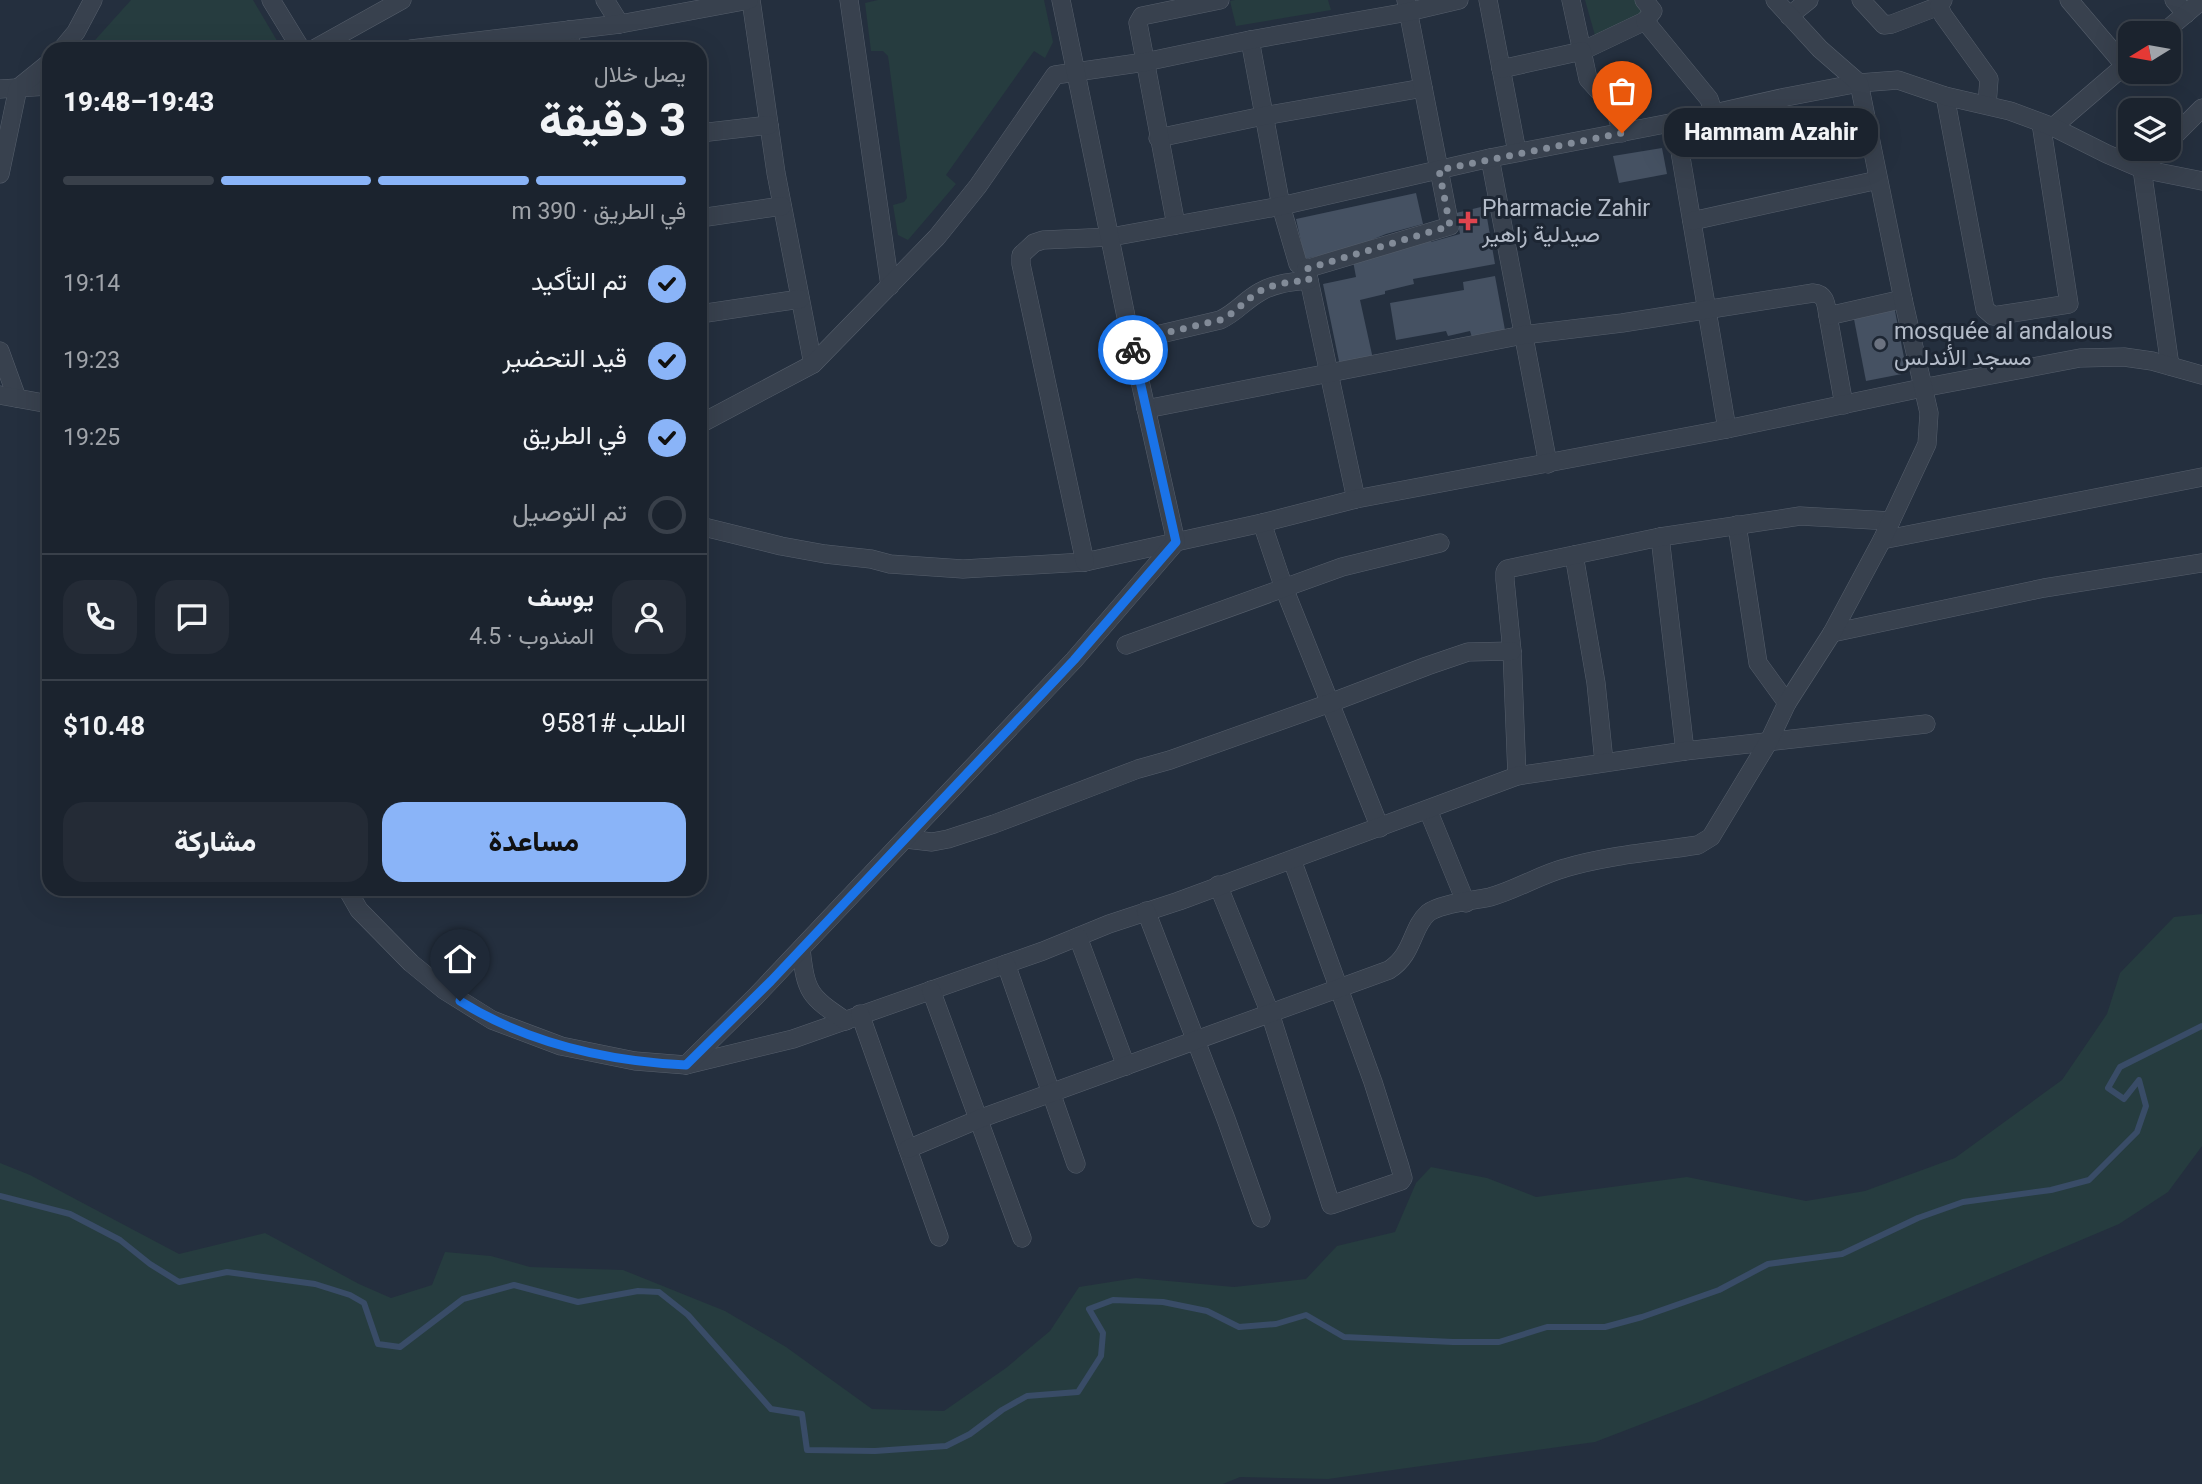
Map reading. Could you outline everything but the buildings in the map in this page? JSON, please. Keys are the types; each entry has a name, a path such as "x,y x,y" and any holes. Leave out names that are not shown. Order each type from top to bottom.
{"street":[{"path":"76,32 93,0"},
{"path":"68,42 106,0"},
{"path":"271,0 297,42"},
{"path":"327,42 402,0"},
{"path":"605,0 620,24"},
{"path":"469,42 620,24 750,0 782,206 813,364"},
{"path":"849,0 890,286"},
{"path":"1060,0 1176,542"},
{"path":"1176,225 1138,23 1142,16 1220,0"},
{"path":"707,420 813,364 937,237 978,186 1055,75 1145,62 1407,6 1459,0"},
{"path":"1488,0 1517,152"},
{"path":"1571,0 1588,79 1615,109 1622,133"},
{"path":"1501,69 1582,51 1645,21 1653,11 1644,0"},
{"path":"908,1149 979,1119 1395,966 1412,944 1420,923 1436,908 1492,896 1566,867 1704,843 1711,836 1769,741 1787,703 1832,633 1882,540 1927,444 1929,413 1858,83 1820,49 1775,0"},
{"path":"1789,16 1809,0"},
{"path":"1861,0 1884,25 1941,3 1943,15 1989,79 1987,105"},
{"path":"2069,0 2118,54"},
{"path":"2180,7 2202,0"},
{"path":"1131,341 1220,320 1232,315 1259,292 1278,284 1450,226 1407,6"},
{"path":"1645,21 1709,99 1714,114"},
{"path":"569,30 571,42"},
{"path":"1250,40 1281,206 1298,264 1307,275 1331,374 1356,499"},
{"path":"9,88 42,67"},
{"path":"2047,125 2118,71"},
{"path":"1085,562 1021,264 1021,255 1034,243 1043,240 1111,237 1281,206 1517,152 1622,133 1858,83 1898,80 2047,125 2142,169 2202,181"},
{"path":"9,88 42,86"},
{"path":"0,174 9,88"},
{"path":"1158,138 1263,116 1423,88"},
{"path":"1945,96 1985,309 1993,316 2069,304 2047,125"},
{"path":"2181,129 2202,108"},
{"path":"1675,122 1727,429"},
{"path":"707,133 769,125"},
{"path":"1490,158 1548,464"},
{"path":"2142,169 2150,161"},
{"path":"2142,169 2169,366"},
{"path":"1692,221 1878,180"},
{"path":"707,217 782,206"},
{"path":"1146,409 1523,335 1813,293 1825,298 1844,405"},
{"path":"707,313 800,299"},
{"path":"1828,316 1903,299"},
{"path":"0,351 8,397 42,403"},
{"path":"707,528 781,546 890,564 963,569 1085,562 1356,499 1548,464 2080,358 2124,357 2202,376"},
{"path":"1882,540 2202,477"},
{"path":"1517,776 1512,651 1505,572 1511,568 1660,537 1800,516 1891,521"},
{"path":"1262,523 1284,588 1380,828"},
{"path":"1737,525 1758,663 1787,703"},
{"path":"1660,537 1685,751"},
{"path":"686,1065 801,949 1074,660 1176,542"},
{"path":"1126,645 1342,568 1440,543"},
{"path":"1574,555 1596,684 1604,762"},
{"path":"1832,633 2044,588 2202,563"},
{"path":"906,839 932,842 948,839 1468,652 1512,651"},
{"path":"351,896 359,910 411,963 444,990 492,1020 561,1046 635,1061 686,1065 793,1039 1180,901 1517,776 1685,751 1926,724"},
{"path":"1428,810 1466,903"},
{"path":"1218,885 1270,1013 1331,1205 1398,1183 1402,1178 1400,1167 1292,860"},
{"path":"1146,911 1261,1218"},
{"path":"1078,937 1126,1066"},
{"path":"801,949 805,978 816,1001 853,1018 908,1149 939,1237"},
{"path":"1006,964 1076,1164"},
{"path":"932,990 1022,1238"}],"green space":[{"path":"131,0 253,0 278,42 93,42"},
{"path":"878,0 1044,0 1053,42 1045,58 1034,51 946,175 956,184 908,240 898,235 893,205 904,202 907,198 888,56 883,51 871,51 865,3"},
{"path":"1328,0 1331,10 1236,26 1230,1"},
{"path":"1585,0 1636,0 1645,11 1598,46"},
{"path":"2202,914 2202,1146 2168,1192 2119,1224 1699,1402 1595,1442 1328,1479 1240,1477 1223,1484 0,1484 0,1163 30,1175 179,1254 265,1233 359,1284 391,1298 432,1285 445,1252 491,1256 530,1267 623,1270 725,1311 786,1347 872,1409 944,1411 1006,1368 1050,1331 1079,1287 1136,1278 1234,1287 1306,1279 1337,1246 1395,1232 1416,1183 1431,1167 1487,1178 1536,1197 1687,1177 1806,1201 1865,1191 1955,1158 2062,1080 2107,1014 2120,973 2174,917"}],"waterway":[{"path":"0,1196 70,1214 120,1240 150,1264 179,1282 227,1272 315,1284 350,1295 364,1303 378,1344 400,1347 463,1299 514,1285 578,1302 638,1291 659,1292 688,1315 771,1409 802,1414 807,1450 875,1451 946,1446 970,1434 1002,1410 1027,1396 1078,1392 1101,1356 1103,1333 1089,1309 1113,1300 1163,1302 1207,1311 1239,1327 1276,1324 1306,1315 1344,1337 1499,1342 1547,1327 1605,1327 1642,1317 1719,1290 1768,1264 1842,1254 1918,1218 1963,1202 2051,1190 2089,1180 2137,1132 2146,1106 2139,1080 2124,1099 2108,1088 2120,1067 2202,1026"}],"way so far":[{"path":"1133,350 1131,341 1220,320 1232,315 1259,292 1278,284 1309,280 1306,269 1450,226 1439,170 1517,152 1622,133"}],"place":[{"name":"Hammam Azahir","path":"1622,133"},
{"name":"Pharmacie Zahir صيدلية زاهير","path":"1468,221"},
{"name":"mosquée al andalous مسجد الأندلس","path":"1880,344"}],"route":[{"path":"460,1001 492,1020 561,1046 635,1061 686,1065 771,981 1074,660 1176,542 1133,350"}]}
